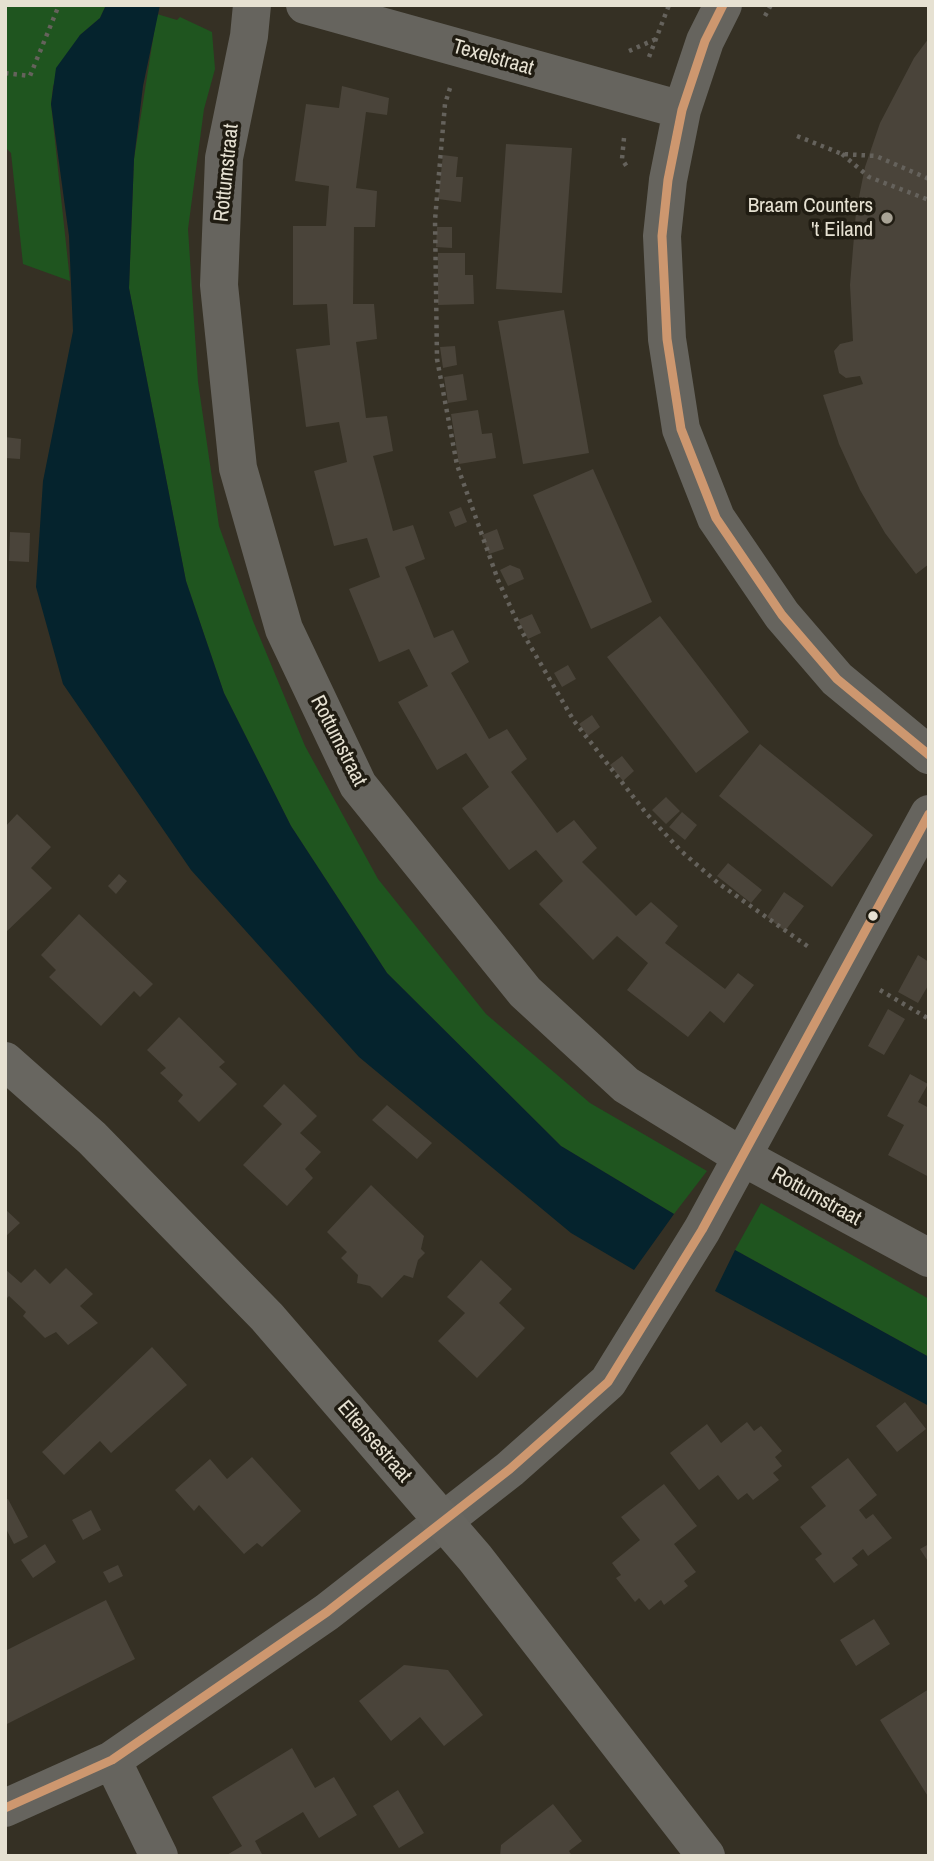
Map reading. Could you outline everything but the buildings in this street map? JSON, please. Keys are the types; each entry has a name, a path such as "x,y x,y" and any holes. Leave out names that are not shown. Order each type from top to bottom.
{"street":[{"name":"Rottumstraat","path":"251,5 249,36 224,158 219,285 238,468 284,629 358,785 524,992 626,1085 741,1156 929,1258"},
{"name":"Texelstraat","path":"305,5 682,110"},
{"path":"723,5 705,41 682,110 668,180 662,236 667,339 681,429 716,517 782,615 836,679 929,755"},
{"path":"5,1808 113,1760 327,1612 510,1469 608,1381 702,1230 929,814"},
{"name":"Eltensestraat","path":"5,1061 92,1138 267,1317 475,1558 706,1856"},
{"path":"113,1760 159,1856"}],"path":[{"path":"5,73 30,76 59,5"},
{"path":"617,48 630,52 676,29 705,41"},
{"path":"450,88 445,104 435,220 437,359 457,465 498,580 521,631 575,721 646,813 681,850 718,883 765,918 929,1019"},
{"path":"797,136 842,154 876,156 929,180"},
{"path":"842,154 869,177 929,200"}],"green space":[{"path":"5,5 106,5 100,18 80,35 53,86 51,104 70,281 23,264 11,153 5,147"},
{"path":"157,14 177,20 180,17 212,32 215,69 204,109 188,229 198,382 219,526 253,621 305,746 378,879 486,1014 590,1103 707,1171 674,1214 561,1146 387,973 291,826 224,693 186,581 129,288 134,159"},
{"path":"761,1203 929,1299 929,1357 735,1250"}],"water":[{"path":"106,5 160,5 143,86 134,159 129,288 186,581 224,693 291,826 387,973 561,1146 674,1214 634,1270 571,1233 359,1057 191,870 63,684 36,587 43,481 73,331 69,236 51,104 56,68 80,35 100,18"},
{"path":"735,1250 929,1357 929,1406 715,1291"}],"transit line":[{"path":"723,5 705,41 682,110 668,180 662,236 667,339 681,429 716,518 782,615 837,679 929,755"},
{"path":"5,1808 112,1760 327,1612 510,1469 608,1382 702,1230 929,814"}],"place":[{"name":"Braam Counters 't Eiland","path":"887,218"}]}
